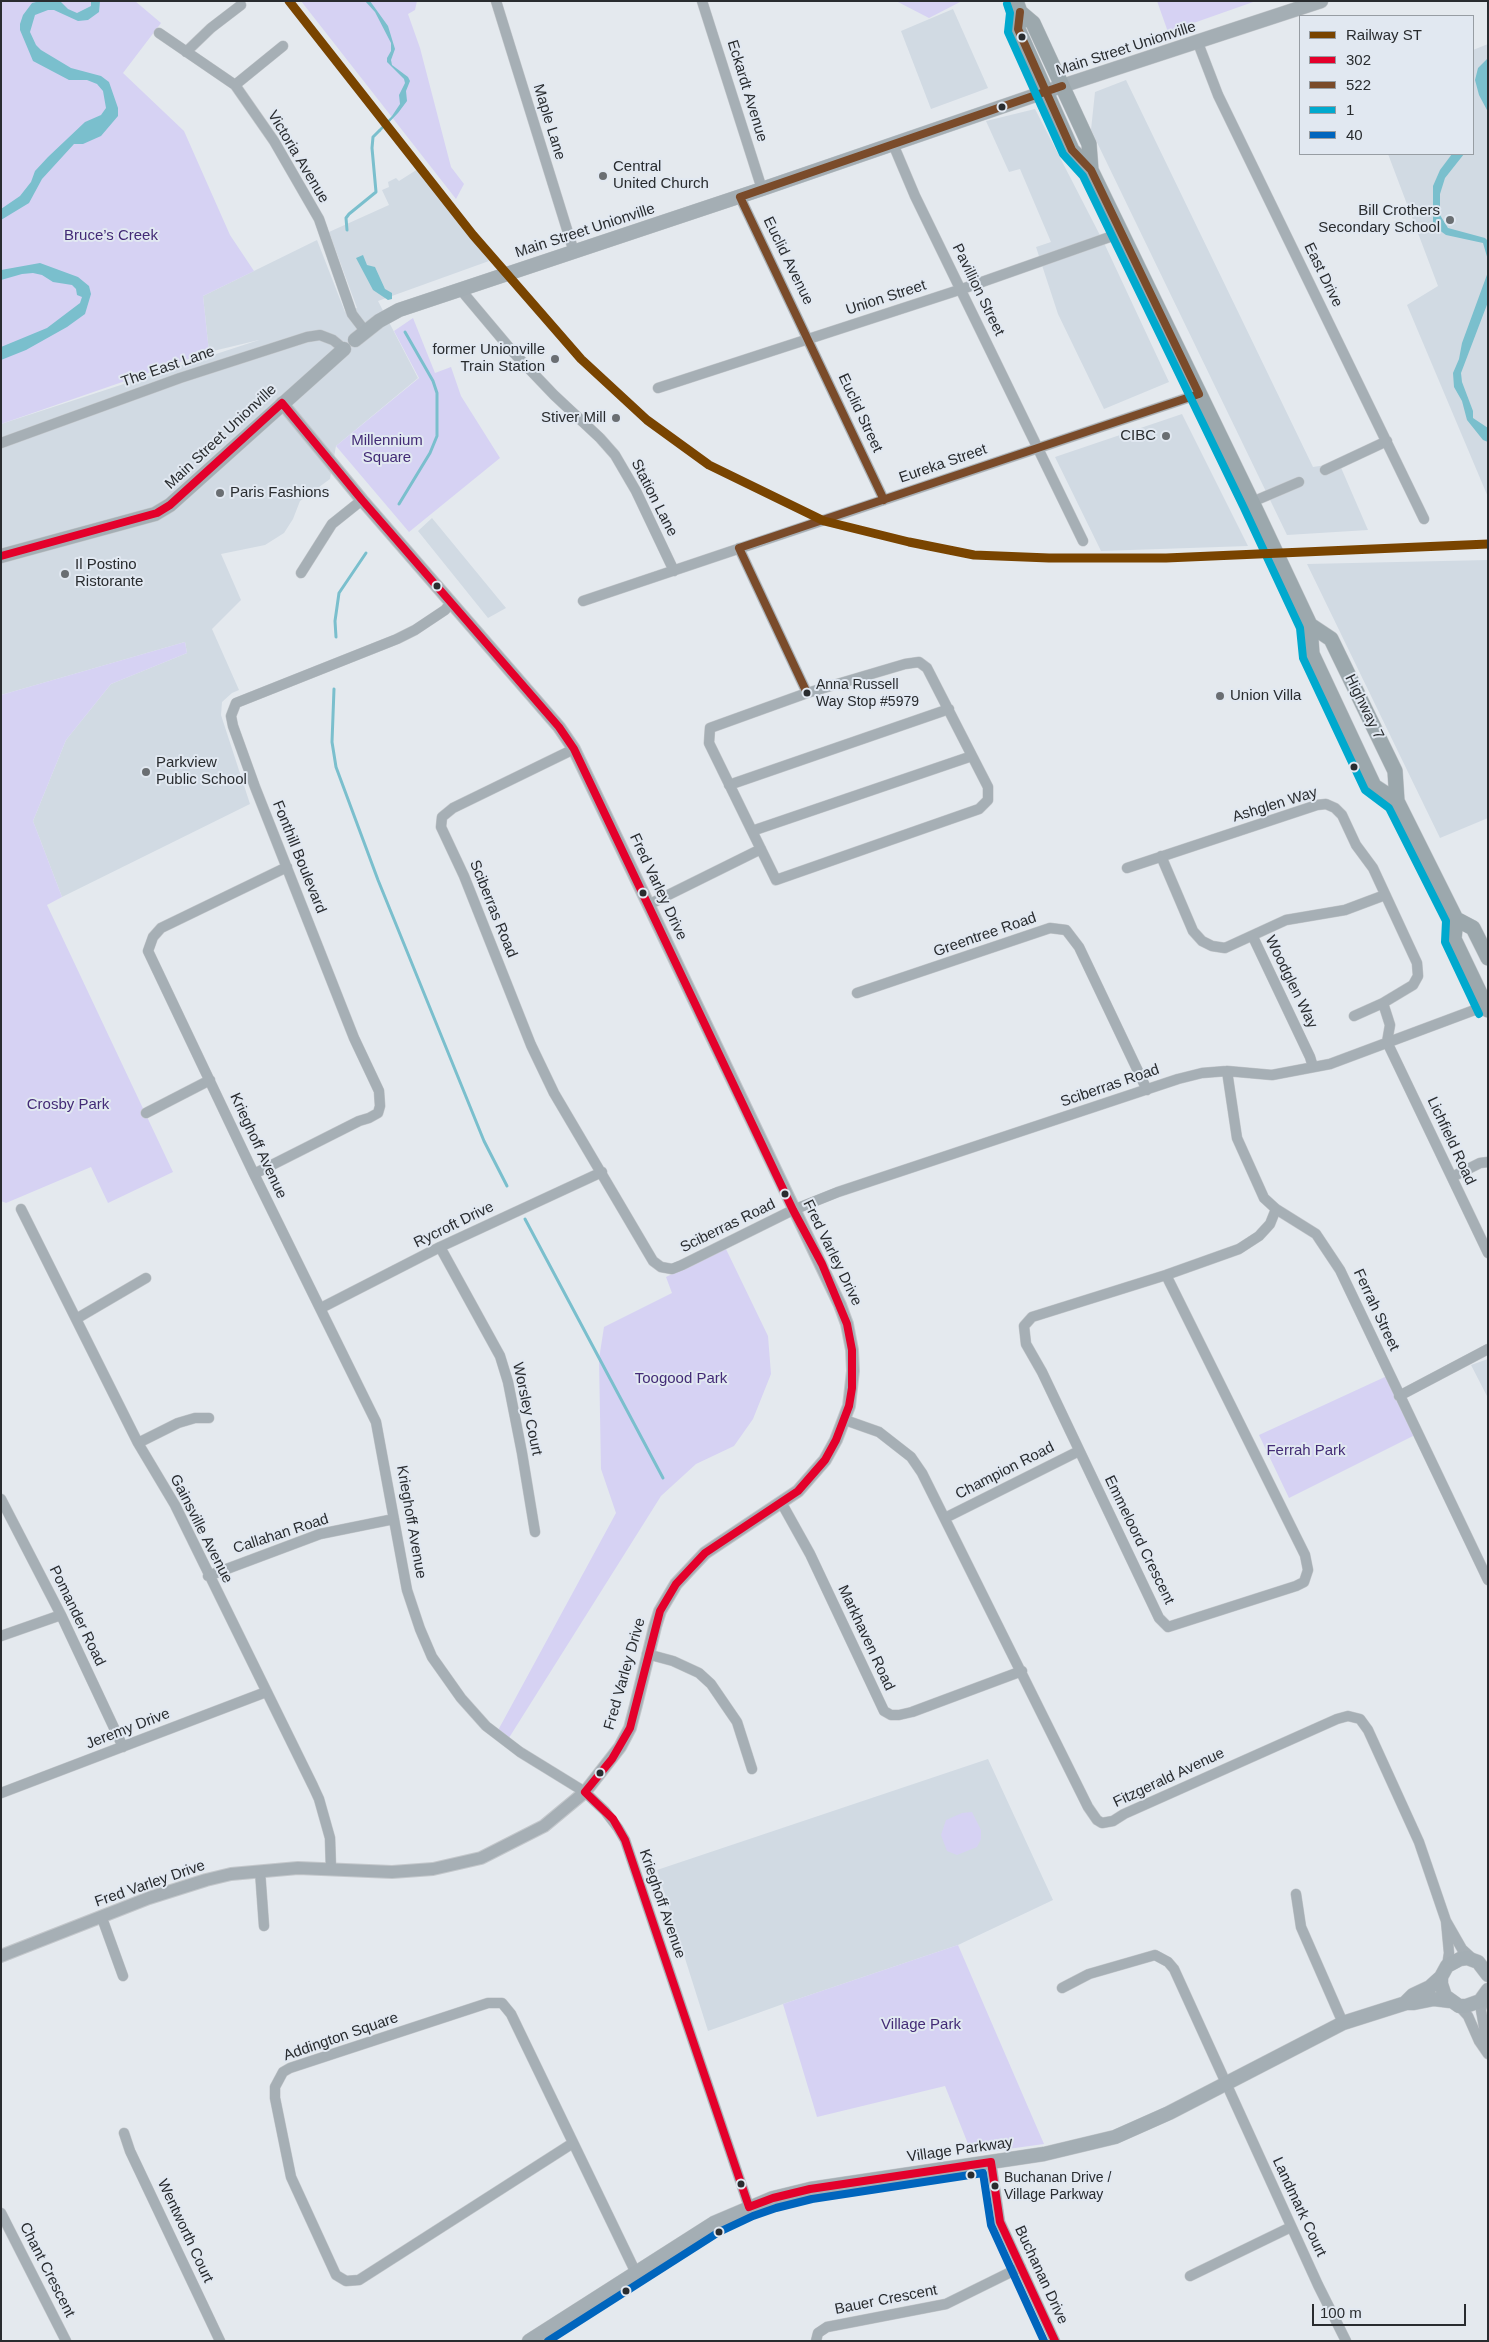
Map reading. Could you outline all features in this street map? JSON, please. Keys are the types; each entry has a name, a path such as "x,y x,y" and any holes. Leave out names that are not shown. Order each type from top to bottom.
{"main road":[{"name":"Main Street Unionville","path":"1,556 157,513 170,506 282,403 354,340 388,315 460,289 740,197 1062,86 1198,43 1320,1"},
{"name":"Highway 7","path":"1018,6 1034,23 1089,144 1091,170"},
{"name":"Highway 7","path":"1018,6 1018,29 1072,150 1091,170 1252,502 1310,626 1312,654 1374,786 1397,801"},
{"name":"Highway 7","path":"1310,626 1331,639 1396,771 1397,801 1456,919 1454,939 1487,1007"},
{"name":"Highway 7","path":"1456,919 1473,928 1488,958"},
{"path":"1454,2003 1442,1990 1444,1971 1460,1959 1483,1966"},
{"name":"Village Parkway","path":"1406,2003 1413,1995 1430,1987 1444,1971"},
{"name":"Village Parkway","path":"529,2341 714,2223 772,2198 810,2189 1044,2154 1115,2136 1143,2126 1343,2023 1406,2003 1434,1999 1473,2005 1486,1993"}],"street":[{"name":"Maple Lane","path":"496,1 574,252"},
{"name":"Eckardt Avenue","path":"702,1 762,189"},
{"path":"186,52 211,28 241,5"},
{"name":"Victoria Avenue","path":"159,34 235,85 274,141 319,219 352,314 354,340"},
{"name":"East Drive","path":"1198,43 1226,112 1424,519"},
{"path":"235,85 283,46"},
{"name":"Pavillion Street","path":"893,144 915,196 962,289 1083,541"},
{"name":"Euclid Avenue","path":"740,197 808,339"},
{"name":"Union Street","path":"658,388 962,289 1121,233"},
{"name":"Station Lane","path":"460,289 520,360 615,455 636,491 674,571"},
{"name":"The East Lane","path":"1,443 180,378 307,337 320,335 334,340 354,340"},
{"name":"Euclid Street","path":"808,339 884,500"},
{"name":"Eureka Street","path":"583,601 884,500 979,466 1038,449 1199,394"},
{"name":"Fred Varley Drive","path":"1,1956 185,1886 231,1874 298,1868 347,1871 415,1871 481,1858 544,1826 585,1792 612,1759 630,1728 647,1654 660,1611 676,1584 705,1553 798,1491 816,1472 833,1446 849,1406 853,1371 847,1324 822,1264 793,1210 574,749 559,727 450,604 282,403"},
{"path":"1325,470 1387,441"},
{"path":"1252,502 1299,482"},
{"path":"301,573 332,524 362,500"},
{"path":"739,548 807,693"},
{"name":"Fonthill Boulevard","path":"254,1174 359,1121 370,1118 378,1113 380,1106 378,1091 354,1038 233,726 231,716 236,703 397,639 415,630 445,610 450,604"},
{"path":"918,662 928,668 988,787 988,800 979,809 776,880 709,744 710,728 807,693 918,662"},
{"path":"729,785 948,709"},
{"name":"Sciberras Road","path":"574,749 453,808 442,817 441,827 464,876 543,1073 653,1261 661,1267 672,1269 677,1267 793,1210 838,1192 1194,1075 1227,1071 1272,1075 1330,1064 1487,1007"},
{"path":"752,831 972,756"},
{"name":"Ashglen Way","path":"1127,868 1326,804 1342,815 1356,845 1373,868 1414,954 1418,976 1413,986 1383,1003 1354,1016"},
{"path":"648,905 761,849"},
{"name":"Woodglen Way","path":"1161,856 1193,932 1202,941 1212,946 1225,948 1253,937 1313,1067"},
{"name":"Krieghoff Avenue","path":"287,867 161,928 149,945 151,957 254,1174 376,1422 407,1590 420,1629 442,1673 486,1726 520,1752 585,1792 613,1819 624,1840 749,2207"},
{"path":"1253,937 1286,920 1345,910 1385,894"},
{"name":"Greentree Road","path":"857,993 1050,928 1066,930 1079,947 1147,1090"},
{"path":"1383,1003 1390,1025 1387,1042"},
{"name":"Lichfield Road","path":"1387,1042 1488,1253"},
{"name":"Ferrah Street","path":"1227,1071 1236,1138 1264,1198 1276,1209 1316,1234 1340,1270 1488,1580"},
{"path":"146,1112 210,1080"},
{"path":"1452,1177 1480,1163 1488,1162"},
{"name":"Rycroft Drive","path":"321,1308 440,1248 602,1172"},
{"name":"Emmeloord Crescent","path":"1166,1275 1305,1555 1308,1577 1296,1586 1168,1627 1159,1618 1042,1372 1026,1344 1024,1326 1032,1317 1166,1275 1239,1249 1249,1243 1270,1224 1276,1209"},
{"name":"Gainsville Avenue","path":"22,1210 138,1443 174,1505 320,1799 330,1838 331,1869"},
{"name":"Worsley Court","path":"440,1248 500,1356 508,1382 535,1532"},
{"path":"76,1319 146,1278"},
{"path":"1399,1396 1488,1350"},
{"path":"138,1443 178,1423 195,1418 209,1418"},
{"name":"Fitzgerald Avenue","path":"845,1420 879,1432 911,1457 932,1490 1092,1814 1102,1822 1113,1821 1124,1814 1337,1719 1348,1716 1360,1719 1368,1730 1419,1842 1446,1921 1462,1949 1483,1966"},
{"name":"Champion Road","path":"945,1518 1079,1451"},
{"name":"Pomander Road","path":"1,1499 61,1615 123,1747"},
{"name":"Markhaven Road","path":"781,1502 810,1554 884,1711 891,1715 912,1712 1022,1671"},
{"name":"Callahan Road","path":"208,1576 320,1534 394,1519"},
{"path":"1,1636 61,1615"},
{"path":"647,1654 673,1660 699,1673 711,1684 737,1722 752,1769"},
{"name":"Jeremy Drive","path":"1,1793 266,1692"},
{"path":"260,1871 264,1926"},
{"path":"1296,1894 1301,1927 1343,2023"},
{"path":"102,1918 123,1976"},
{"name":"Fitzgerald Avenue","path":"1444,1971 1449,1953 1446,1921"},
{"name":"Landmark Court","path":"1062,1988 1089,1974 1155,1955 1163,1958 1174,1969 1291,2227 1346,2341"},
{"path":"1486,1993 1481,2010 1488,2052"},
{"name":"Addington Square","path":"573,2143 359,2280 346,2281 336,2275 291,2177 275,2098 275,2087 283,2072 290,2068 488,2003 502,2003 511,2014 636,2273"},
{"path":"1454,2003 1468,2016 1479,2041 1488,2052"},
{"name":"Wentworth Court","path":"124,2133 130,2151 220,2341"},
{"name":"Buchanan Drive","path":"991,2162 1000,2222 1055,2341"},
{"name":"Chant Crescent","path":"1,2213 66,2341"},
{"path":"1190,2276 1291,2227"},
{"name":"Bauer Crescent","path":"816,2341 818,2333 833,2326 946,2304 1021,2267"}],"shaded area":[{"path":"953,9 988,88 931,109 901,31"},
{"name":"Bill Crothers Secondary School","path":"1488,44 1488,497 1407,305 1438,286 1388,155 1474,155 1474,50"},
{"path":"1126,80 1313,467 1339,463 1368,530 1287,535 1091,130 1095,92"},
{"path":"1035,109 1105,245 1169,382 1104,409 1058,314 1036,247 1051,242 1020,169 1009,172 986,121"},
{"path":"418,169 489,261 378,301 418,378 336,446 330,479 300,501 293,519 284,533 265,545 221,554 241,600 212,629 239,690 232,693 222,702 221,715 250,804 62,897 33,821 66,740 111,684 187,653 185,642 1,695 1,424 259,340 209,352 203,296 317,240 345,312 357,308 329,232 389,205 382,190 389,187 388,182 396,178 399,181"},
{"path":"1182,414 1248,546 1101,551 1055,457"},
{"path":"432,518 506,608 488,618 418,531"},
{"path":"1488,560 1488,818 1440,838 1307,564"},
{"path":"1488,1359 1488,1398 1471,1365"},
{"path":"988,1759 1053,1900 958,1945 708,2031 657,1870"}],"green space":[{"name":"Bruce’s Creek","path":"1,1 135,1 161,23 123,73 184,131 230,235 254,271 203,296 209,352 1,424"},
{"path":"301,1 417,1 415,10 408,14 420,48 451,167 464,184 456,199"},
{"path":"896,1 962,1 929,18"},
{"path":"1157,1 1256,1 1168,32"},
{"name":"Millennium Square","path":"413,318 435,373 451,367 461,396 500,458 409,532 336,446 419,378 394,331"},
{"name":"Crosby Park","path":"185,642 187,653 111,684 66,740 33,821 62,897 47,905 173,1172 108,1203 91,1167 6,1203 1,1201 1,695"},
{"name":"Toogood Park","path":"725,1247 768,1336 771,1374 753,1419 734,1446 696,1464 661,1496 507,1741 496,1734 616,1513 601,1469 599,1359 604,1327 672,1293 666,1277"},
{"name":"Ferrah Park","path":"1387,1376 1415,1435 1289,1498 1259,1435"},
{"path":"972,1812 981,1830 981,1839 977,1847 957,1855 947,1851 941,1835 946,1820 962,1813"},
{"name":"Village Park","path":"958,1945 1044,2144 972,2154 945,2086 817,2117 783,2004"}],"water":[{"path":"60,1 68,9 77,13 91,6 91,1 100,1 99,12 88,20 78,21 54,10 48,10 35,15 30,32 36,45 41,50 71,68 101,76 109,82 118,108 118,116 101,136 83,144 74,144 42,179 29,203 1,220 1,209 20,196 31,182 35,171 48,157 85,122 101,115 106,108 103,91 97,84 87,80 69,80 33,61 20,30 20,24 23,15 32,3"},
{"path":"365,1 370,1 388,26 395,49 391,60 392,65 408,77 410,81 406,91 407,101 380,132 378,130 392,116 400,104 399,95 405,83 404,79 387,62 391,51 391,43 375,12"},
{"path":"1488,58 1488,112 1479,95 1475,80 1478,68"},
{"path":"1451,155 1463,155 1445,178 1440,194 1440,215 1448,228 1485,238 1488,241 1488,260 1483,243 1446,235 1435,227 1433,222 1433,186 1440,170"},
{"path":"363,255 367,265 375,267 385,289 392,293 392,299 388,300 373,290 356,258"},
{"path":"40,263 78,277 89,286 91,294 85,314 67,327 26,350 1,360 1,347 47,328 80,303 82,297 77,295 76,289 72,285 53,282 42,275 33,273 22,274 1,280 1,270"},
{"path":"1488,272 1488,302 1461,373 1462,382 1473,411 1473,418 1488,428 1488,442 1483,440 1467,420 1462,401 1454,387 1453,373"}],"waterway":[{"path":"347,230 346,218 349,214 376,192 372,148 373,137 379,131"},
{"path":"399,504 430,453 437,436 437,393 433,381 405,332"},
{"path":"336,637 335,621 339,593 366,553"},
{"path":"334,689 332,742 336,767 378,880 484,1141 507,1186"},
{"path":"525,1219 663,1478"}],"rail line":[{"name":"ST","path":"289,1 473,235 581,359 647,420 709,465 824,521 909,542 974,555 1049,558 1166,558 1488,544"}],"transit line":[{"name":"1","path":"1007,4 1010,13 1008,32 1063,154 1083,176 1244,508 1300,628 1303,658 1365,790 1389,808 1446,921 1445,942 1479,1014"},
{"name":"522","path":"1020,12 1018,29 1072,150 1091,170 1199,394"},
{"name":"522","path":"740,197 1062,86"},
{"name":"522","path":"740,197 884,500"},
{"name":"522","path":"739,548 1199,394"},
{"name":"302","path":"282,403 362,500 559,727 574,749 793,1210 822,1264 847,1324 852,1350 852,1388 849,1406 836,1440 825,1460 798,1491 705,1553 676,1584 660,1611 630,1728 612,1759 585,1792"},
{"name":"302","path":"1,556 157,513 170,505 282,403"},
{"name":"522","path":"739,548 807,693"},
{"name":"302","path":"585,1792 613,1819 625,1840 749,2207"},
{"name":"302","path":"991,2162 1000,2222 1055,2341"},
{"name":"302","path":"749,2207 773,2198 810,2189 991,2162"},
{"name":"40","path":"548,2341 719,2232 753,2216 812,2199 983,2173 991,2225 1044,2341"}],"place":[{"name":"Central United Church","path":"603,176"},
{"name":"Bill Crothers Secondary School","path":"1450,220"},
{"name":"former Unionville Train Station","path":"555,359"},
{"name":"Stiver Mill","path":"616,418"},
{"name":"CIBC","path":"1166,436"},
{"name":"Paris Fashions","path":"220,493"},
{"name":"Il Postino Ristorante","path":"65,574"},
{"name":"Anna Russell Way Stop #5979","path":"807,693"},
{"name":"Union Villa","path":"1220,696"},
{"name":"Parkview Public School","path":"146,772"},
{"name":"Buchanan Drive / Village Parkway","path":"995,2186"}]}
